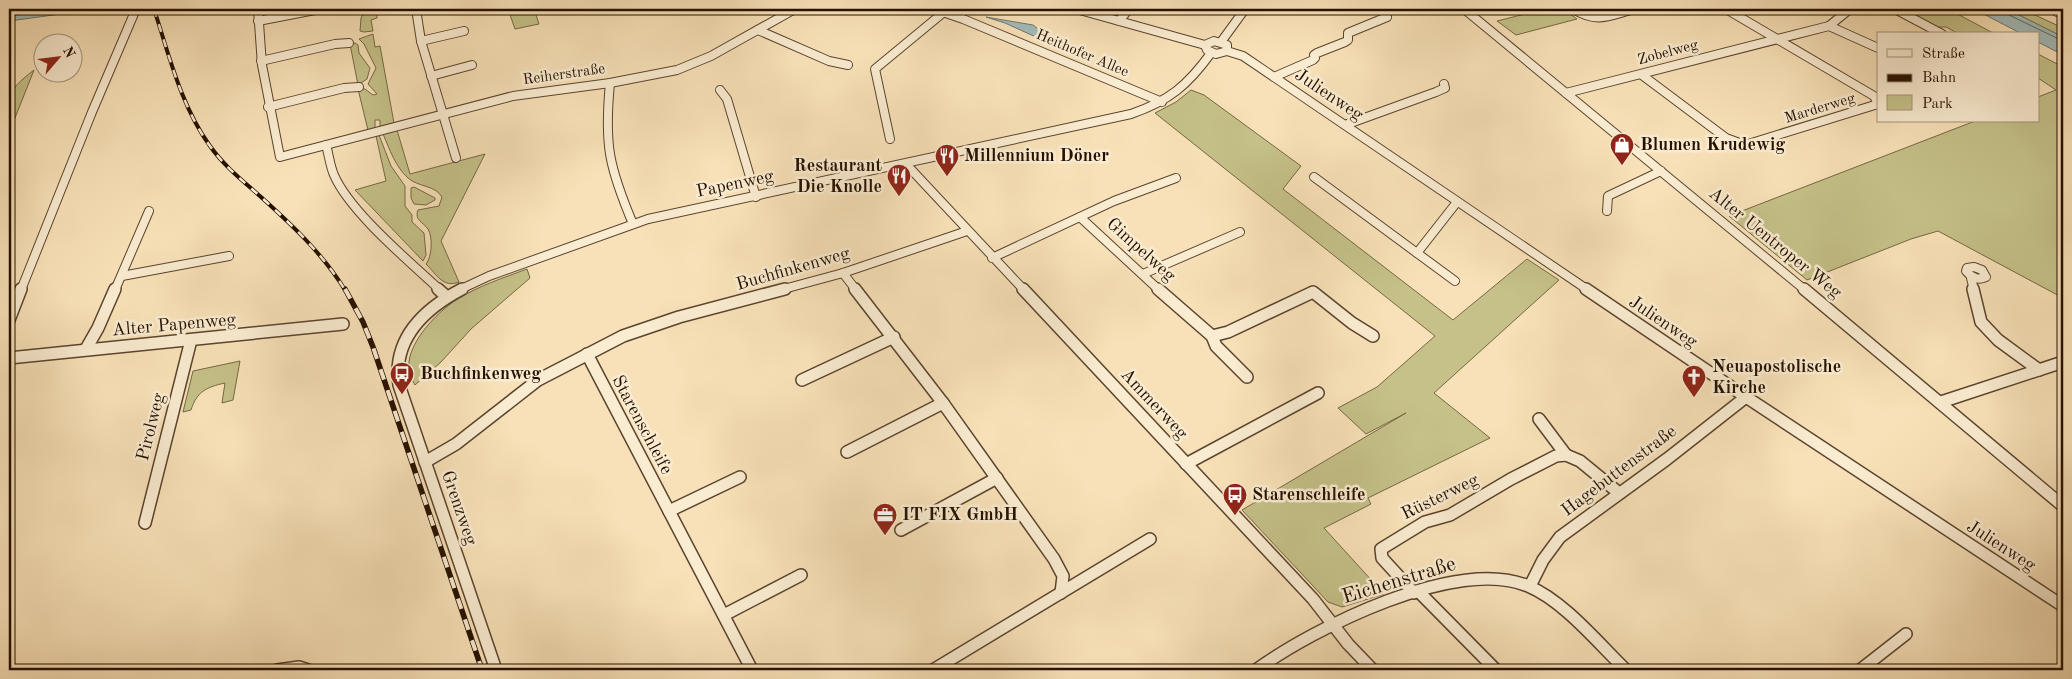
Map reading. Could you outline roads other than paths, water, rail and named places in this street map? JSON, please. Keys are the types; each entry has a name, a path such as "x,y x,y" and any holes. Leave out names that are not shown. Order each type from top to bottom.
{"street":[{"path":"9,320 92,112 136,9"},
{"path":"258,9 261,61 268,107 344,88 359,87"},
{"path":"258,21 320,9"},
{"path":"416,9 421,41 456,158"},
{"name":"Reiherstraße","path":"268,107 280,157 513,96 610,83 686,67 711,56 795,9"},
{"name":"Heithofer Allee","path":"934,9 1162,102"},
{"path":"1076,9 1205,45 1210,42 1221,42 1226,45 1227,51 1222,54 1211,53 1206,50 1205,45"},
{"path":"1120,21 1120,18 1129,9"},
{"path":"1221,42 1245,9"},
{"name":"Alter Uentroper Weg","path":"1464,9 1941,402 2063,506"},
{"path":"1573,9 1586,17 1594,19 1635,9"},
{"name":"Marderweg","path":"1726,9 1874,96 1877,102"},
{"path":"1850,9 1829,26 1877,48"},
{"path":"1895,9 1938,32"},
{"path":"890,139 875,69 944,12"},
{"name":"Julienweg","path":"1274,77 1313,60 1315,58 1314,55 1317,53 1345,42 1348,40 1348,33 1387,16"},
{"name":"Zobelweg","path":"1566,93 1829,26"},
{"path":"758,30 829,61 848,65"},
{"path":"421,41 464,31"},
{"path":"261,61 350,43"},
{"name":"Julienweg","path":"1227,51 1243,56 1746,397 2063,606"},
{"name":"Papenweg","path":"399,355 406,337 414,326 447,297 489,276 632,224 1138,112 1162,102 1182,90 1211,53"},
{"path":"431,76 472,65"},
{"name":"Marderweg","path":"1642,75 1726,138 1745,145 1877,105"},
{"path":"610,83 607,119 608,149 614,176 632,224"},
{"path":"1344,125 1436,92 1445,88 1444,84"},
{"path":"720,90 728,99 756,196"},
{"path":"326,145 334,175 352,203 381,234 447,297"},
{"name":"Ammerweg","path":"906,164 1313,599 1373,670"},
{"path":"1607,211 1608,196 1661,172"},
{"path":"1314,177 1454,281"},
{"path":"1080,217 1114,201 1176,178"},
{"path":"1417,254 1457,202"},
{"path":"86,349 122,276 149,211"},
{"name":"Gimpelweg","path":"992,258 1080,217 1212,336 1216,346 1247,377"},
{"name":"Buchfinkenweg","path":"425,462 456,444 538,380 623,336 659,323 843,273 967,230"},
{"path":"1143,274 1240,232"},
{"path":"122,276 229,256"},
{"path":"843,273 943,402 1054,559 1062,576 1061,593"},
{"path":"1973,277 1971,278 1981,322 1998,340 2039,370"},
{"path":"1212,336 1228,332 1313,292 1352,323 1373,336"},
{"name":"Alter Papenweg","path":"9,358 343,324"},
{"path":"802,380 894,337"},
{"name":"Pirolweg","path":"145,523 191,340"},
{"name":"Starenschleife","path":"587,354 752,670"},
{"name":"Grenzweg","path":"399,355 397,372 399,385 496,670"},
{"path":"1941,402 2063,362"},
{"path":"1186,464 1318,393"},
{"name":"Hagebuttenstraße","path":"1530,586 1539,565 1549,549 1560,537 1667,459 1746,397"},
{"path":"847,452 943,402"},
{"path":"1539,419 1547,433 1561,445 1566,455 1580,461 1619,493"},
{"name":"Rüsterweg","path":"1416,593 1382,558 1381,549 1425,522 1450,515 1511,479 1556,456 1566,455"},
{"path":"669,511 740,477"},
{"path":"900,530 997,478"},
{"path":"933,670 1150,539"},
{"path":"724,615 801,575"},
{"name":"Eichenstraße","path":"1256,670 1332,623 1416,593 1456,581 1482,578 1530,586 1552,602 1626,670"},
{"path":"1416,593 1496,670"},
{"path":"1860,670 1906,634"},
{"path":"277,670 299,667 308,670"}],"water":[{"path":"9,9 69,9 61,14 9,21"},
{"path":"1974,9 2007,9 2063,37 2063,55 2040,43 2040,32 2018,32"},
{"path":"986,17 1033,25 1055,42 1049,43 1005,23"}],"railway":[{"path":"154,9 183,97 200,131 210,146 228,167 306,240 327,264 345,290"},
{"path":"345,289 363,322 373,347 482,670"}],"place":[{"name":"Blumen Krudewig","path":"1622,166"},
{"name":"Millennium Döner","path":"947,177"},
{"name":"Restaurant Die Knolle","path":"899,197"},
{"name":"Buchfinkenweg","path":"402,395"},
{"name":"Neuapostolische Kirche","path":"1694,398"},
{"name":"Starenschleife","path":"1235,516"},
{"name":"IT FIX GmbH","path":"885,536"}]}
